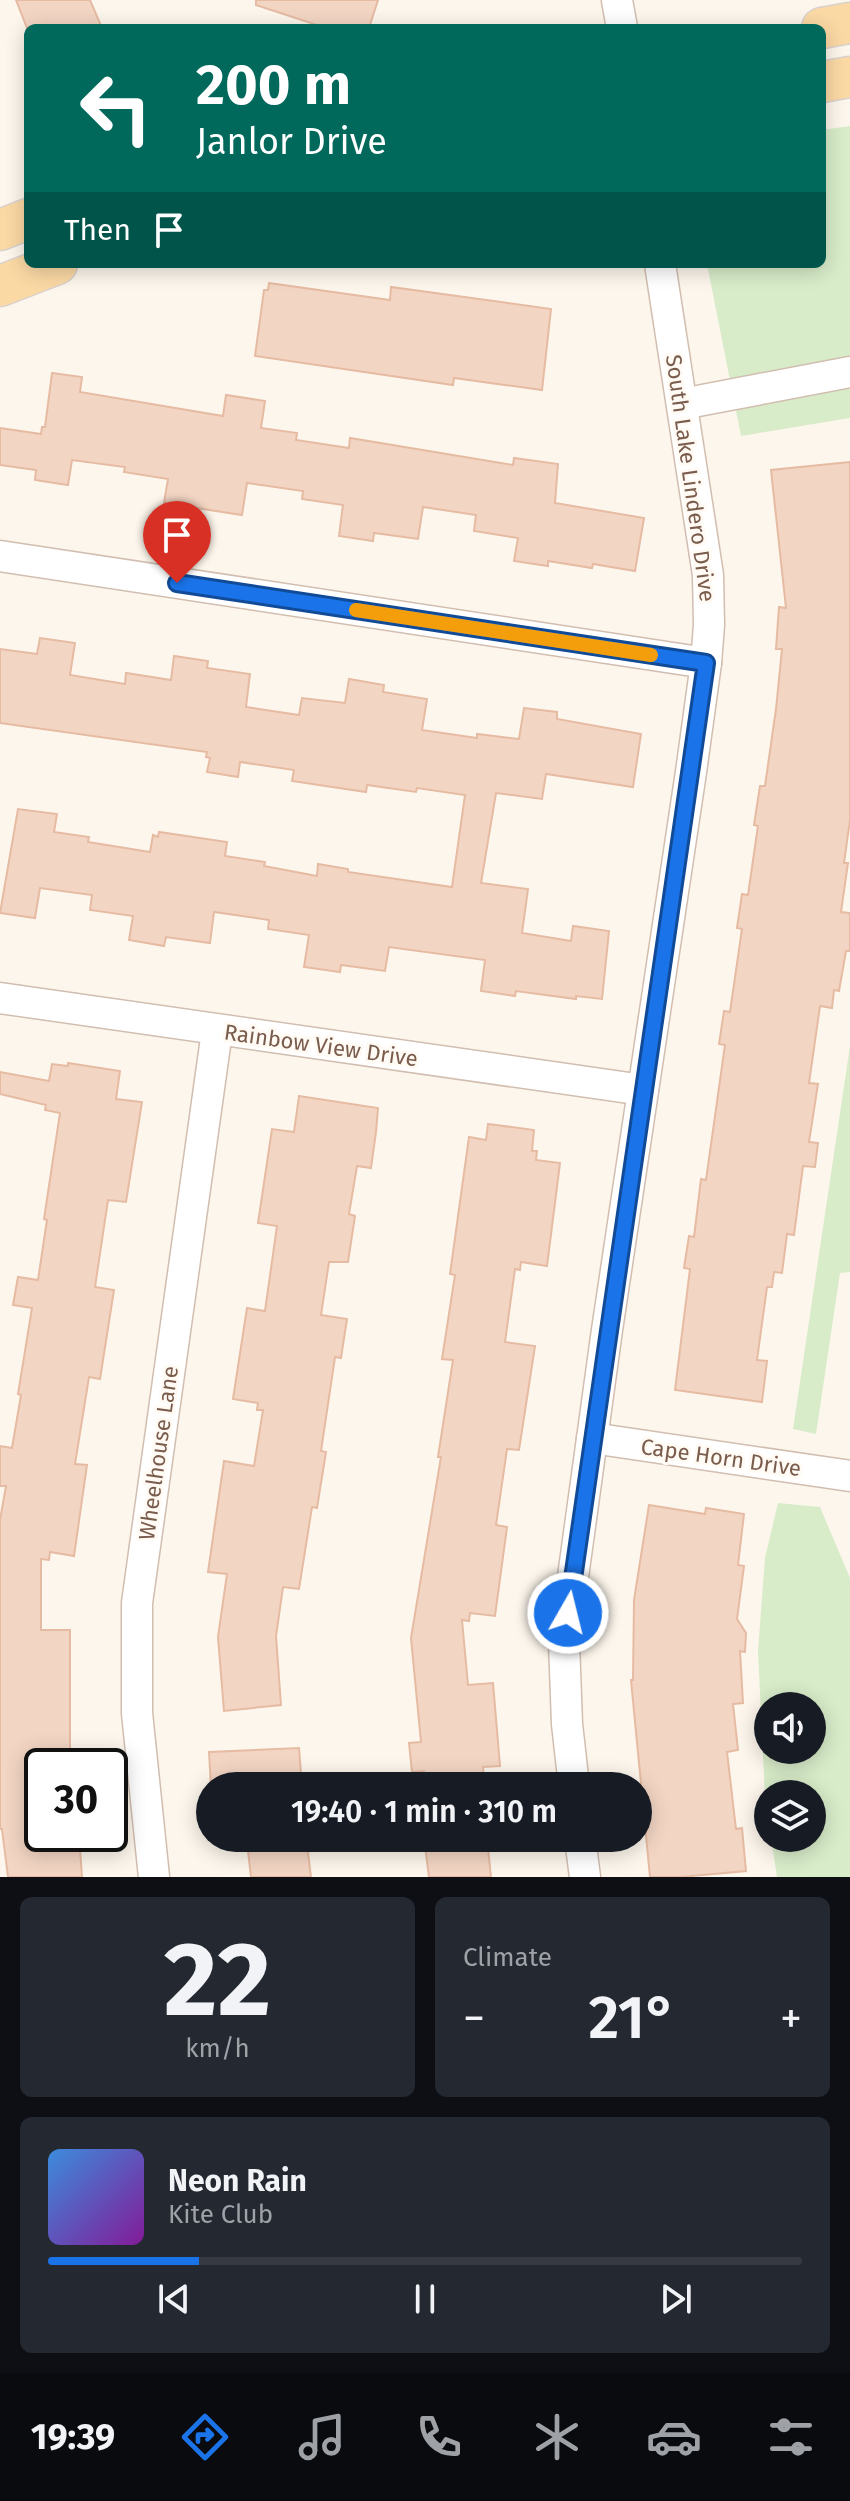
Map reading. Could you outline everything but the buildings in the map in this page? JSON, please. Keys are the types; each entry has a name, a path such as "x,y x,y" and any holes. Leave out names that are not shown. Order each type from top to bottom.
{"main road":[{"path":"826,27 850,23"},
{"path":"826,81 850,77"},
{"path":"0,230 24,221"},
{"path":"0,286 47,268"}],"street":[{"path":"617,0 621,24"},
{"name":"South Lake Lindero Drive","path":"572,1772 564,1642 709,625 708,575 661,268"},
{"path":"682,404 850,372"},
{"path":"0,556 706,663"},
{"name":"Rainbow View Drive","path":"0,998 643,1090"},
{"name":"Wheelhouse Lane","path":"154,1877 137,1713 137,1603 217,1031"},
{"name":"Cape Horn Drive","path":"592,1438 850,1476"},
{"path":"582,1852 585,1877"}],"green space":[{"path":"850,126 850,418 741,436 708,268 826,268 826,129"},
{"path":"850,1046 850,1272 840,1273 816,1434 793,1429"},
{"path":"778,1503 820,1507 850,1578 850,1877 777,1877 773,1852 826,1852 826,1780 764,1780 763,1764 826,1764 826,1692 760,1692 758,1651 765,1558"}],"slow traffic":[{"path":"356,610 651,655"}],"route":[{"path":"177,583 706,663 568,1613"}]}
